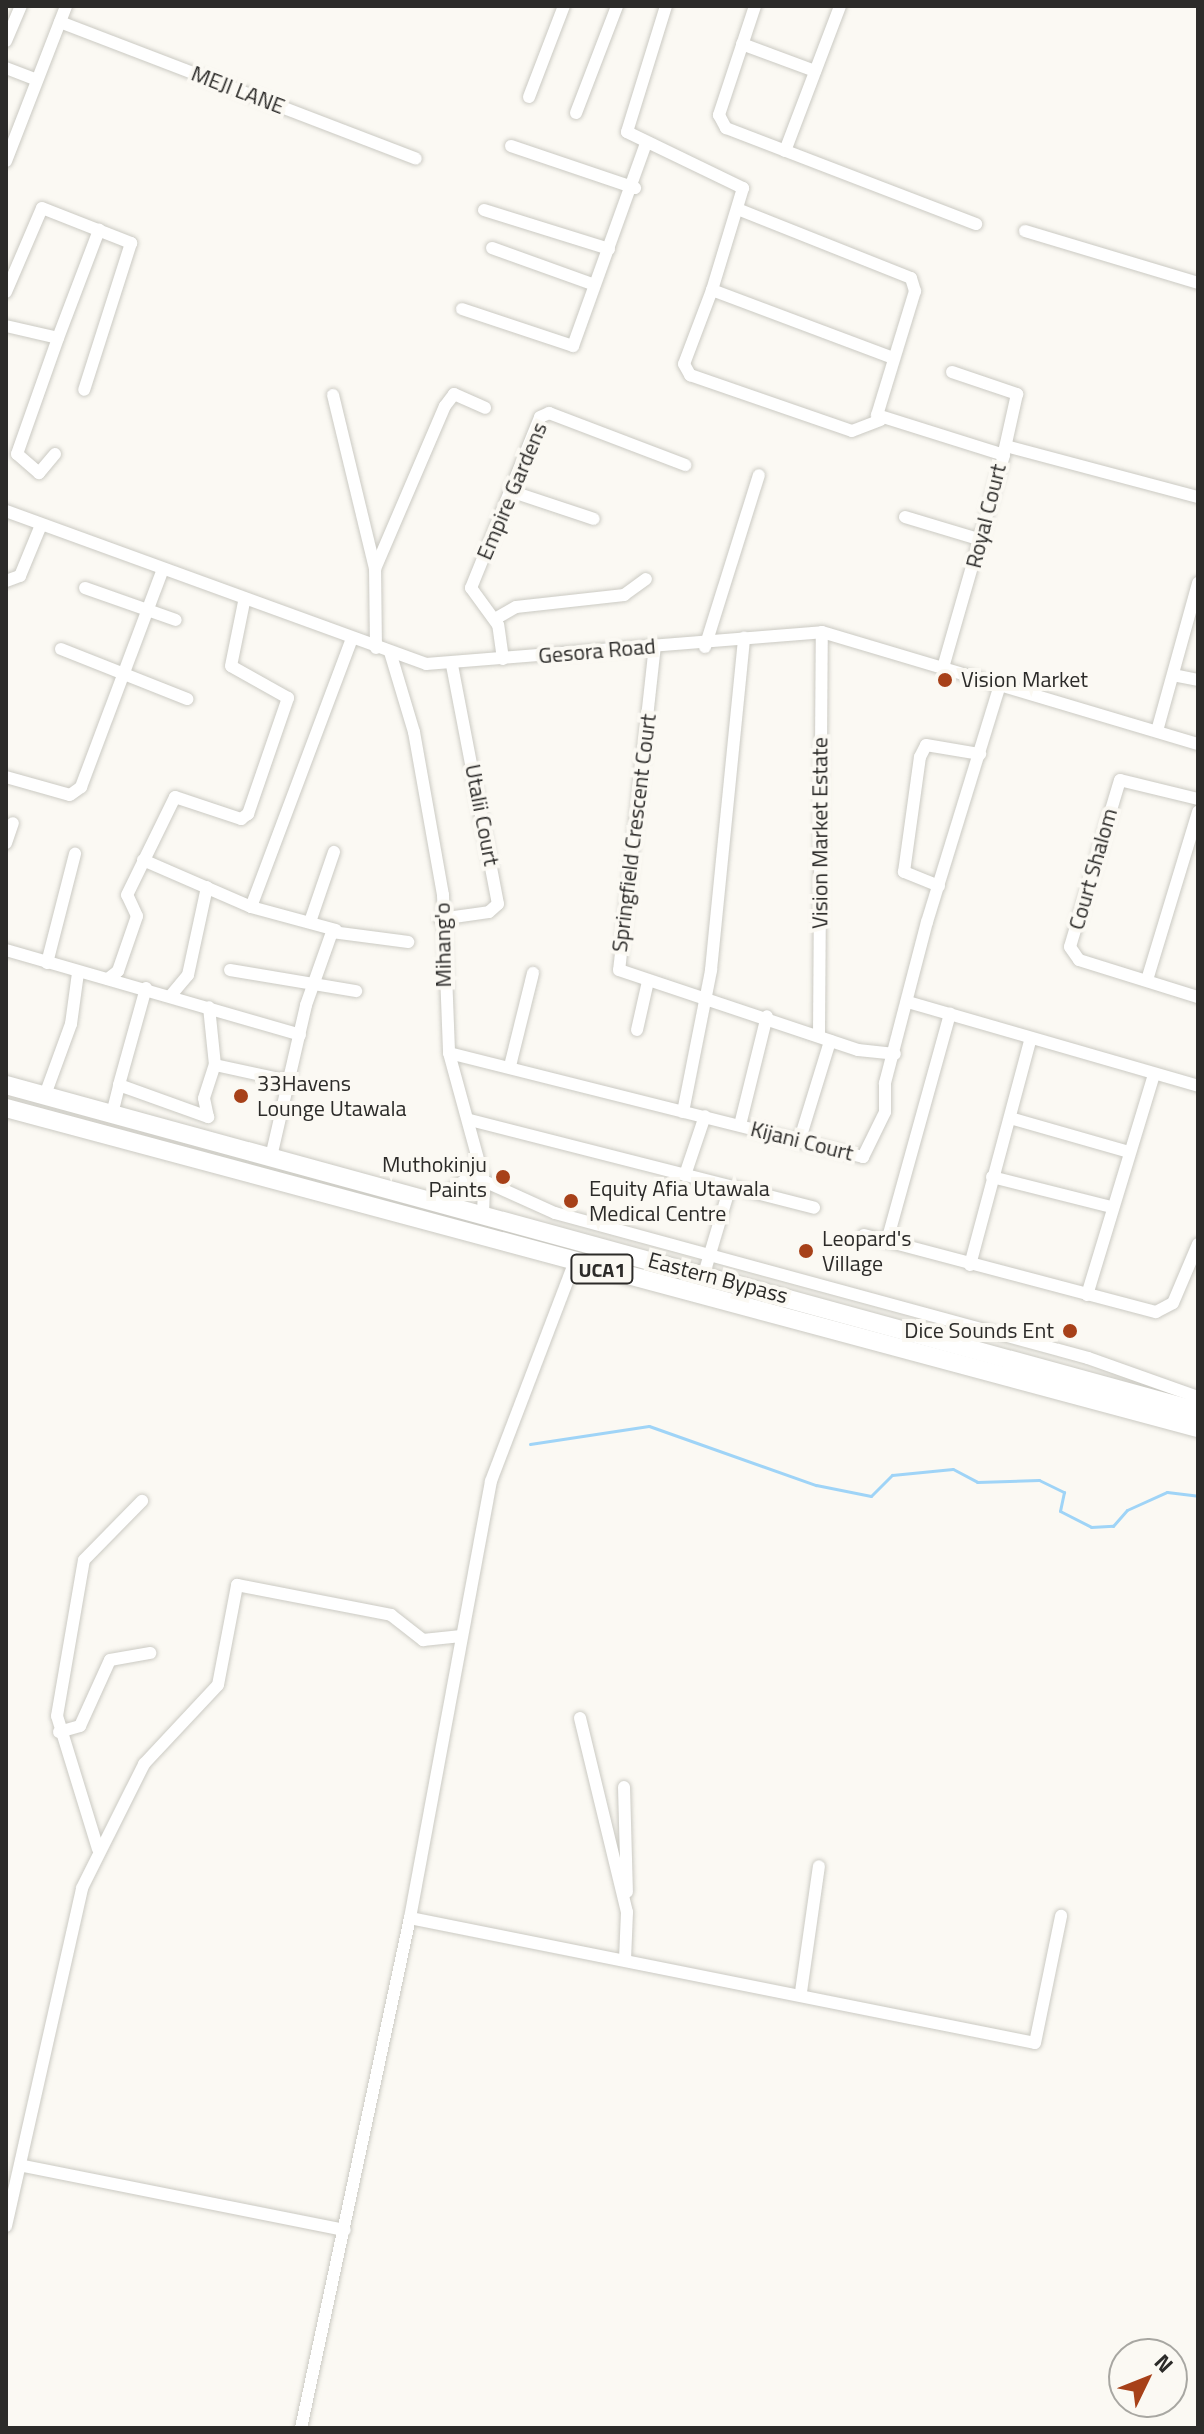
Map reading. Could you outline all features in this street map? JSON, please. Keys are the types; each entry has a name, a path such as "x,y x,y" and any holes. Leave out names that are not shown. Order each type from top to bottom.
{"main road":[{"name":"Eastern Bypass","path":"6,1085 1198,1410"},
{"name":"Eastern Bypass","path":"6,1108 1198,1428"},
{"path":"879,1344 884,1323"}],"street":[{"path":"6,41 21,6"},
{"path":"6,161 10,137 37,80 66,6"},
{"path":"529,97 564,6"},
{"path":"576,113 617,6"},
{"path":"666,6 626,124 645,146 734,179 743,188 740,210 684,364 690,375 852,431 880,420 876,408 890,357 915,291 911,278 740,210"},
{"path":"755,6 721,123 785,151 976,224"},
{"path":"785,151 840,6"},
{"name":"MEJI LANE","path":"60,22 416,159"},
{"path":"742,44 815,71"},
{"path":"6,68 37,80"},
{"path":"511,146 635,188"},
{"path":"462,309 567,349 635,188 645,146"},
{"path":"6,292 39,210 127,241 133,251 84,390"},
{"path":"484,210 609,249"},
{"path":"55,454 39,473 17,454 99,230"},
{"path":"1025,231 1198,283"},
{"path":"492,248 595,285"},
{"path":"712,290 890,357"},
{"path":"6,326 58,338"},
{"path":"952,372 1017,394 1005,451 1198,497"},
{"path":"333,395 375,569 376,648"},
{"path":"375,569 450,397 485,408"},
{"name":"Empire Gardens","path":"503,659 495,619 471,588 545,413 685,465"},
{"name":"Royal Court","path":"880,420 1005,451 943,668"},
{"path":"705,647 759,475"},
{"path":"513,492 594,519"},
{"name":"Gesora Road","path":"6,511 162,572 376,648 452,666 655,645 705,647 744,638 822,632 1198,744"},
{"path":"905,517 981,540"},
{"path":"6,581 20,576 41,525"},
{"path":"6,777 77,793 162,572"},
{"path":"495,619 516,607 624,595 646,579"},
{"path":"1157,731 1198,585"},
{"path":"85,588 176,620"},
{"path":"108,979 118,971 137,916 127,895 179,795 241,819 248,814 288,698 231,666 244,602"},
{"name":"Vision Market Estate","path":"799,1142 825,1037 822,632"},
{"path":"683,1112 706,1000 744,638"},
{"path":"251,907 352,639"},
{"name":"Springfield Crescent Court","path":"655,645 619,967 648,981 706,1000 767,1016 825,1037 895,1054"},
{"path":"61,649 187,699"},
{"name":"Mihang'o","path":"390,652 414,732 443,895 440,919 449,1053 470,1120 484,1181 483,1215"},
{"name":"Utalii Court","path":"440,919 489,912 498,904 452,666"},
{"path":"1173,675 1198,680"},
{"name":"Kijani Court","path":"449,1053 863,1157 885,1112 895,1054 911,1003 939,886 1000,685"},
{"path":"939,886 904,872 920,757 926,745 980,754"},
{"name":"Court Shalom","path":"1198,799 1120,780 1070,947 1079,960 1198,997"},
{"path":"1147,980 1198,812"},
{"path":"6,843 13,823"},
{"path":"311,919 334,852"},
{"path":"47,963 75,854"},
{"path":"143,860 251,907 311,919 336,930 408,942"},
{"path":"172,994 188,975 207,887"},
{"path":"271,1157 312,987 336,930"},
{"path":"6,950 78,973 172,994 300,1035"},
{"path":"230,970 312,987 356,991"},
{"path":"45,1095 71,1024 78,973"},
{"path":"510,1066 533,973"},
{"path":"637,1030 648,981"},
{"path":"112,1114 146,988"},
{"path":"911,1003 1030,1041 1198,1086"},
{"path":"119,1085 208,1117 204,1098 215,1065 209,1007"},
{"path":"887,1241 950,1014"},
{"path":"740,1125 767,1016"},
{"path":"970,1265 1030,1041"},
{"path":"215,1065 289,1081"},
{"path":"1087,1295 1126,1151 1154,1074"},
{"path":"685,1175 705,1116"},
{"path":"1010,1118 1126,1151"},
{"path":"470,1120 814,1208"},
{"path":"992,1177 1111,1207"},
{"path":"434,1201 464,1181 484,1181 555,1213 1035,1343 1198,1397"},
{"path":"704,1274 730,1187"},
{"path":"550,1233 555,1213"},
{"path":"864,1235 1087,1295 1167,1310 1198,1244"},
{"path":"301,2428 410,1918 459,1636 491,1481 575,1261"},
{"path":"821,1306 825,1286"},
{"path":"1030,1364 1035,1343"},
{"path":"98,1849 59,1732 84,1560 142,1501"},
{"path":"6,2226 24,2166 59,1970 98,1849 144,1764 218,1685 237,1585 391,1615 423,1640 459,1636"},
{"path":"59,1732 80,1726 110,1660 150,1653"},
{"path":"580,1718 627,1912"},
{"path":"624,1787 625,1960"},
{"path":"801,1992 819,1866"},
{"path":"410,1918 801,1992 1035,2043 1061,1916"},
{"path":"24,2166 345,2230"}],"waterway":[{"path":"530,1444 649,1426 816,1485 871,1496 892,1475 953,1469 977,1482 1039,1480 1064,1492 1060,1511 1091,1527 1113,1526 1127,1510 1167,1492 1198,1496"}],"place":[{"name":"Vision Market","path":"945,680"},
{"name":"33Havens Lounge Utawala","path":"241,1096"},
{"name":"Muthokinju Paints","path":"503,1177"},
{"name":"Equity Afia Utawala Medical Centre","path":"571,1201"},
{"name":"Leopard's Village","path":"806,1251"},
{"name":"Dice Sounds Ent","path":"1070,1331"}]}
